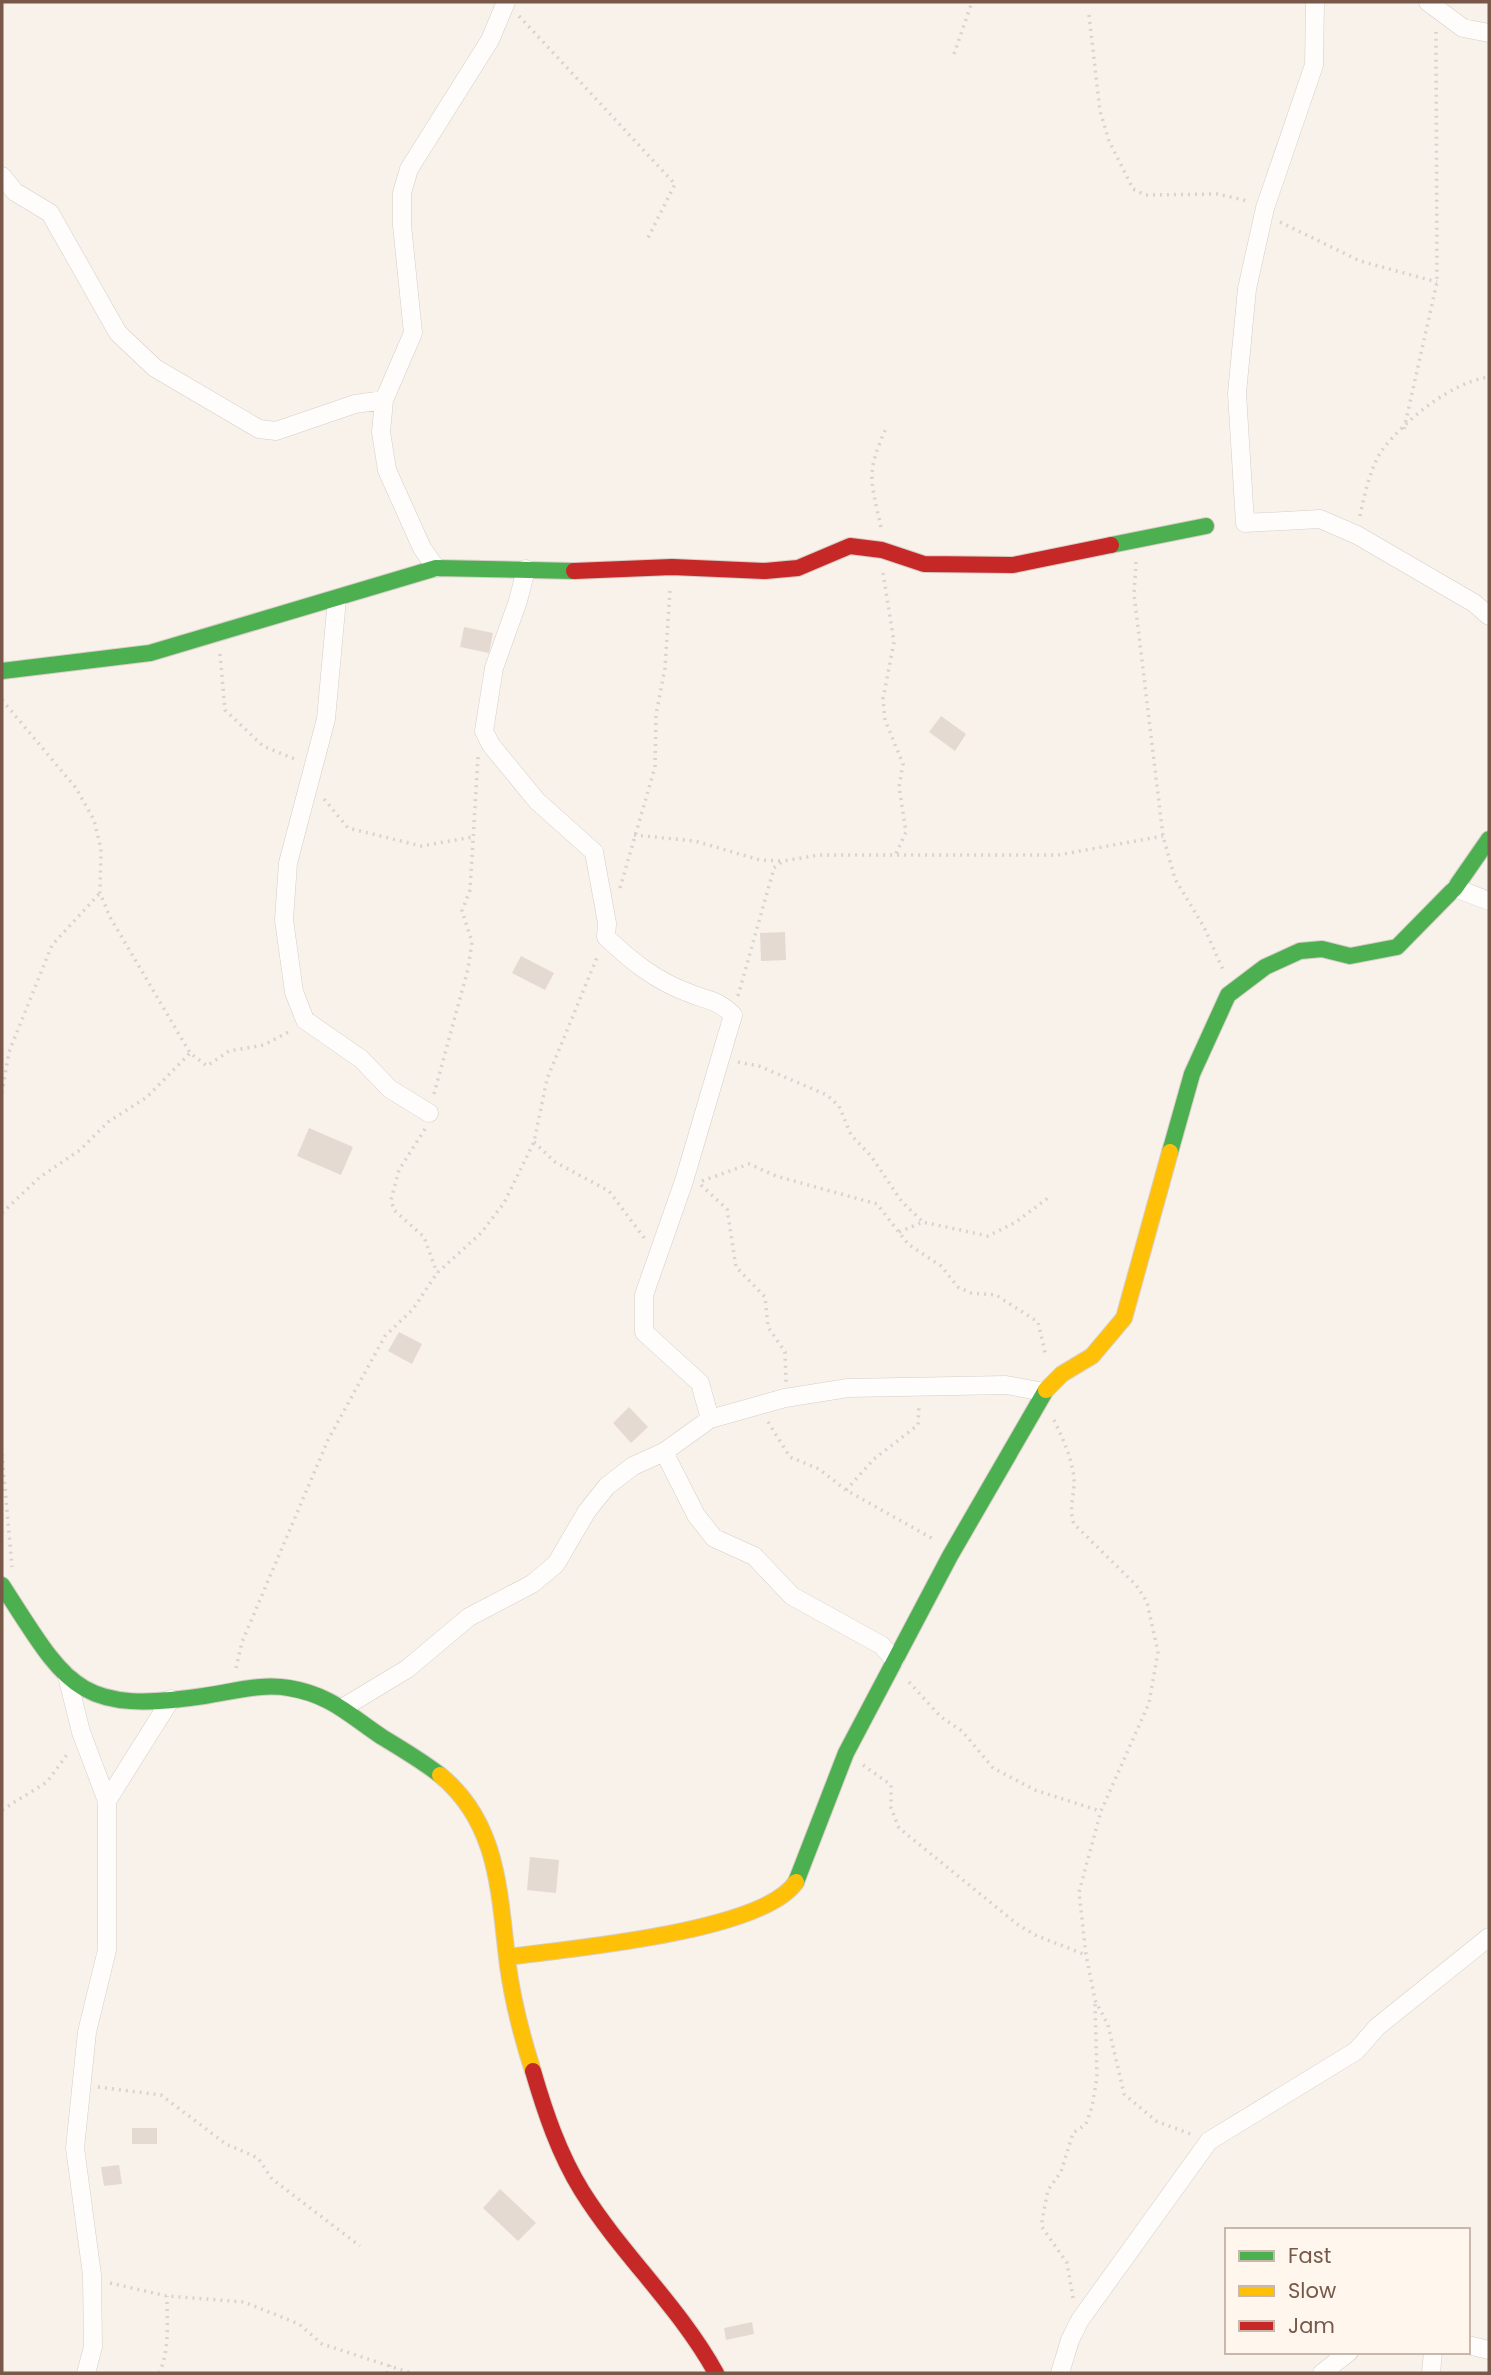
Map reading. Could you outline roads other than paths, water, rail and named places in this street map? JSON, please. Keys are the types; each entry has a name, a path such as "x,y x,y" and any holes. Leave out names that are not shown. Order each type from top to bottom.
{"street":[{"path":"436,568 422,548 387,470 381,432 384,400 413,333 402,225 402,193 409,169 490,40 506,2"},
{"path":"1315,2 1314,65 1265,208 1247,289 1237,393 1245,523 1320,519 1357,535 1474,603 1489,616"},
{"path":"1432,6 1463,28 1489,33"},
{"path":"2,176 15,191 50,212 118,333 155,369 259,429 276,431 355,404 384,400"},
{"path":"2,671 150,653 436,568 559,572 672,567 765,571 798,568 850,546 882,550 924,564 1013,565 1154,534 1206,526"},
{"path":"526,569 518,601 494,668 484,731 491,745 537,802 594,852 607,923 606,937 640,969 688,993 721,1003 733,1015 659,1258 644,1295 644,1332 699,1383 710,1419"},
{"path":"337,599 326,719 288,863 284,920 294,992 305,1020 361,1059 390,1090 429,1113"},
{"path":"507,1956 640,1940 702,1927 776,1902 795,1885 846,1753 950,1556 1044,1392 1062,1374 1092,1356 1124,1318 1192,1074 1228,995 1265,967 1300,951 1322,949 1350,957 1397,947 1455,888 1489,839"},
{"path":"1455,888 1489,901"},
{"path":"344,1707 407,1669 469,1616 532,1584 556,1564 587,1511 607,1486 633,1466 664,1452 710,1419 785,1398 848,1388 911,1389 1006,1385 1044,1392"},
{"path":"664,1452 696,1515 714,1538 754,1556 792,1596 881,1645 893,1663"},
{"path":"6,1592 67,1676 90,1694 107,1700 133,1702 230,1690 292,1686 344,1707 379,1735 418,1756 446,1778 481,1824 503,1916 507,1956 523,2037 567,2163 595,2207 689,2330 716,2373"},
{"path":"67,1676 81,1732 107,1801 107,1950 87,2032 75,2148 92,2275 93,2347 86,2373"},
{"path":"107,1801 171,1699"},
{"path":"1060,2373 1070,2340 1080,2320 1209,2141 1356,2052 1377,2027 1489,1937"},
{"path":"1470,2345 1489,2350"},
{"path":"1322,2373 1346,2354"},
{"path":"1431,2373 1433,2354"}]}
